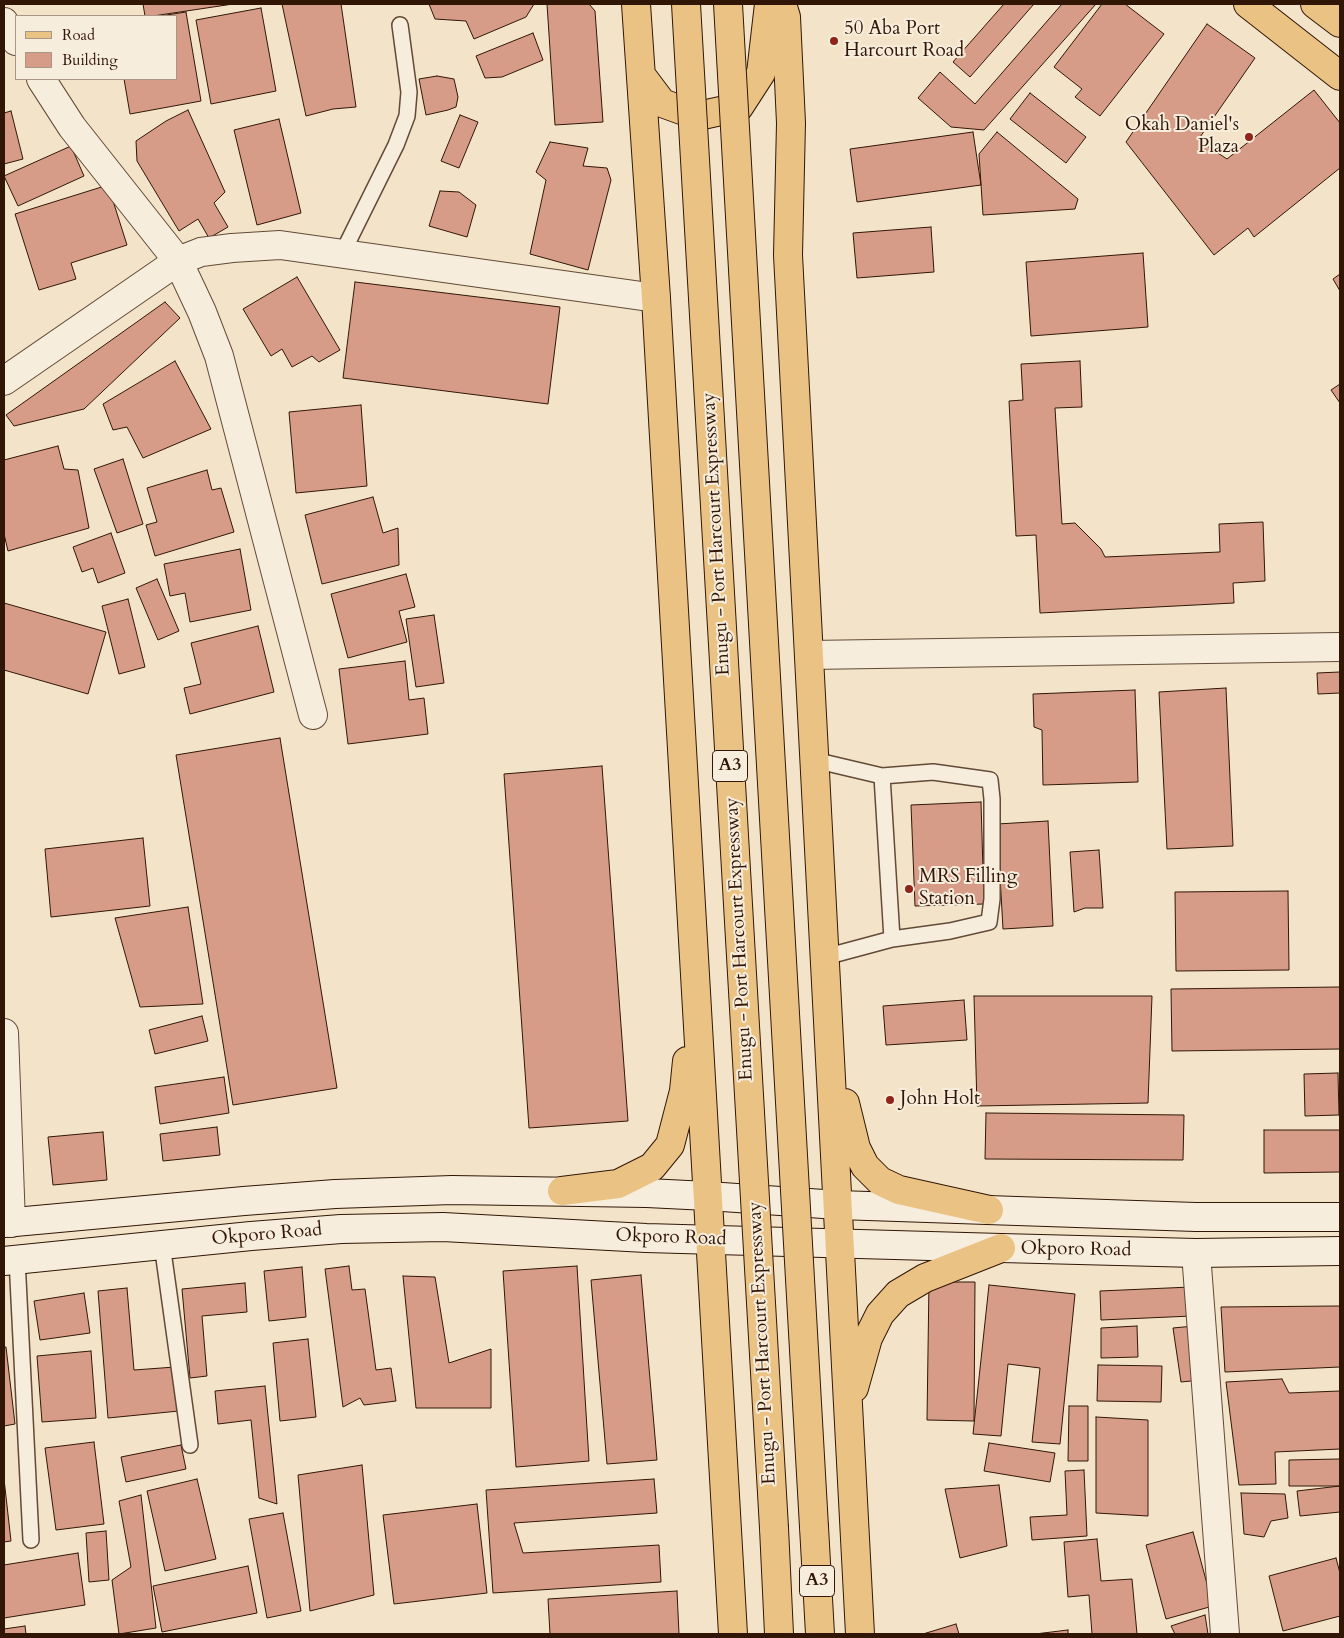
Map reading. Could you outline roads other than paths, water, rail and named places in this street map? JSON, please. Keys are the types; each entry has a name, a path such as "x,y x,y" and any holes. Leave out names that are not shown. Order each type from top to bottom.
{"main road":[{"path":"636,4 656,298 733,1634"},
{"name":"Enugu - Port Harcourt Expressway","path":"686,4 779,1634"},
{"name":"A3","path":"728,4 820,1634"},
{"path":"641,75 662,103 698,116 739,107 761,74 769,4"},
{"path":"782,4 786,17 791,123 788,255 860,1634"},
{"path":"1248,4 1340,76"},
{"path":"1316,4 1340,23"},
{"path":"4,22 15,39"},
{"path":"42,80 72,127 178,261 202,312 220,356 314,715"},
{"path":"4,381 178,261 202,252 232,248 280,245 656,298"},
{"path":"809,656 1340,647"},
{"path":"562,1191 618,1184 652,1167 670,1145 684,1091 696,982"},
{"path":"4,1033 7,1223"},
{"path":"829,1040 856,1148 865,1166 880,1181 899,1190 989,1210"},
{"name":"Okporo Road","path":"7,1223 335,1194 452,1190 562,1191 708,1196 838,1205 1196,1217 1340,1217"},
{"name":"Okporo Road","path":"10,1260 162,1244 341,1229 443,1227 710,1240 840,1244 1196,1253 1340,1251"},
{"path":"848,1406 868,1338 880,1314 898,1294 925,1278 1001,1248"},
{"path":"1196,1253 1225,1634"}],"lane":[{"path":"342,254 396,145 407,116 409,92 400,25"},
{"path":"814,760 882,776 933,772 990,780 992,799 992,899 989,922 950,931 892,939 825,957"},
{"path":"882,776 892,939"},
{"path":"162,1244 190,1444"},
{"path":"10,1260 31,1540"}],"place":[{"name":"50 Aba Port Harcourt Road","path":"834,41"},
{"name":"Okah Daniel's Plaza","path":"1249,137"},
{"name":"MRS Filling Station","path":"909,889"},
{"name":"John Holt","path":"890,1100"}]}
